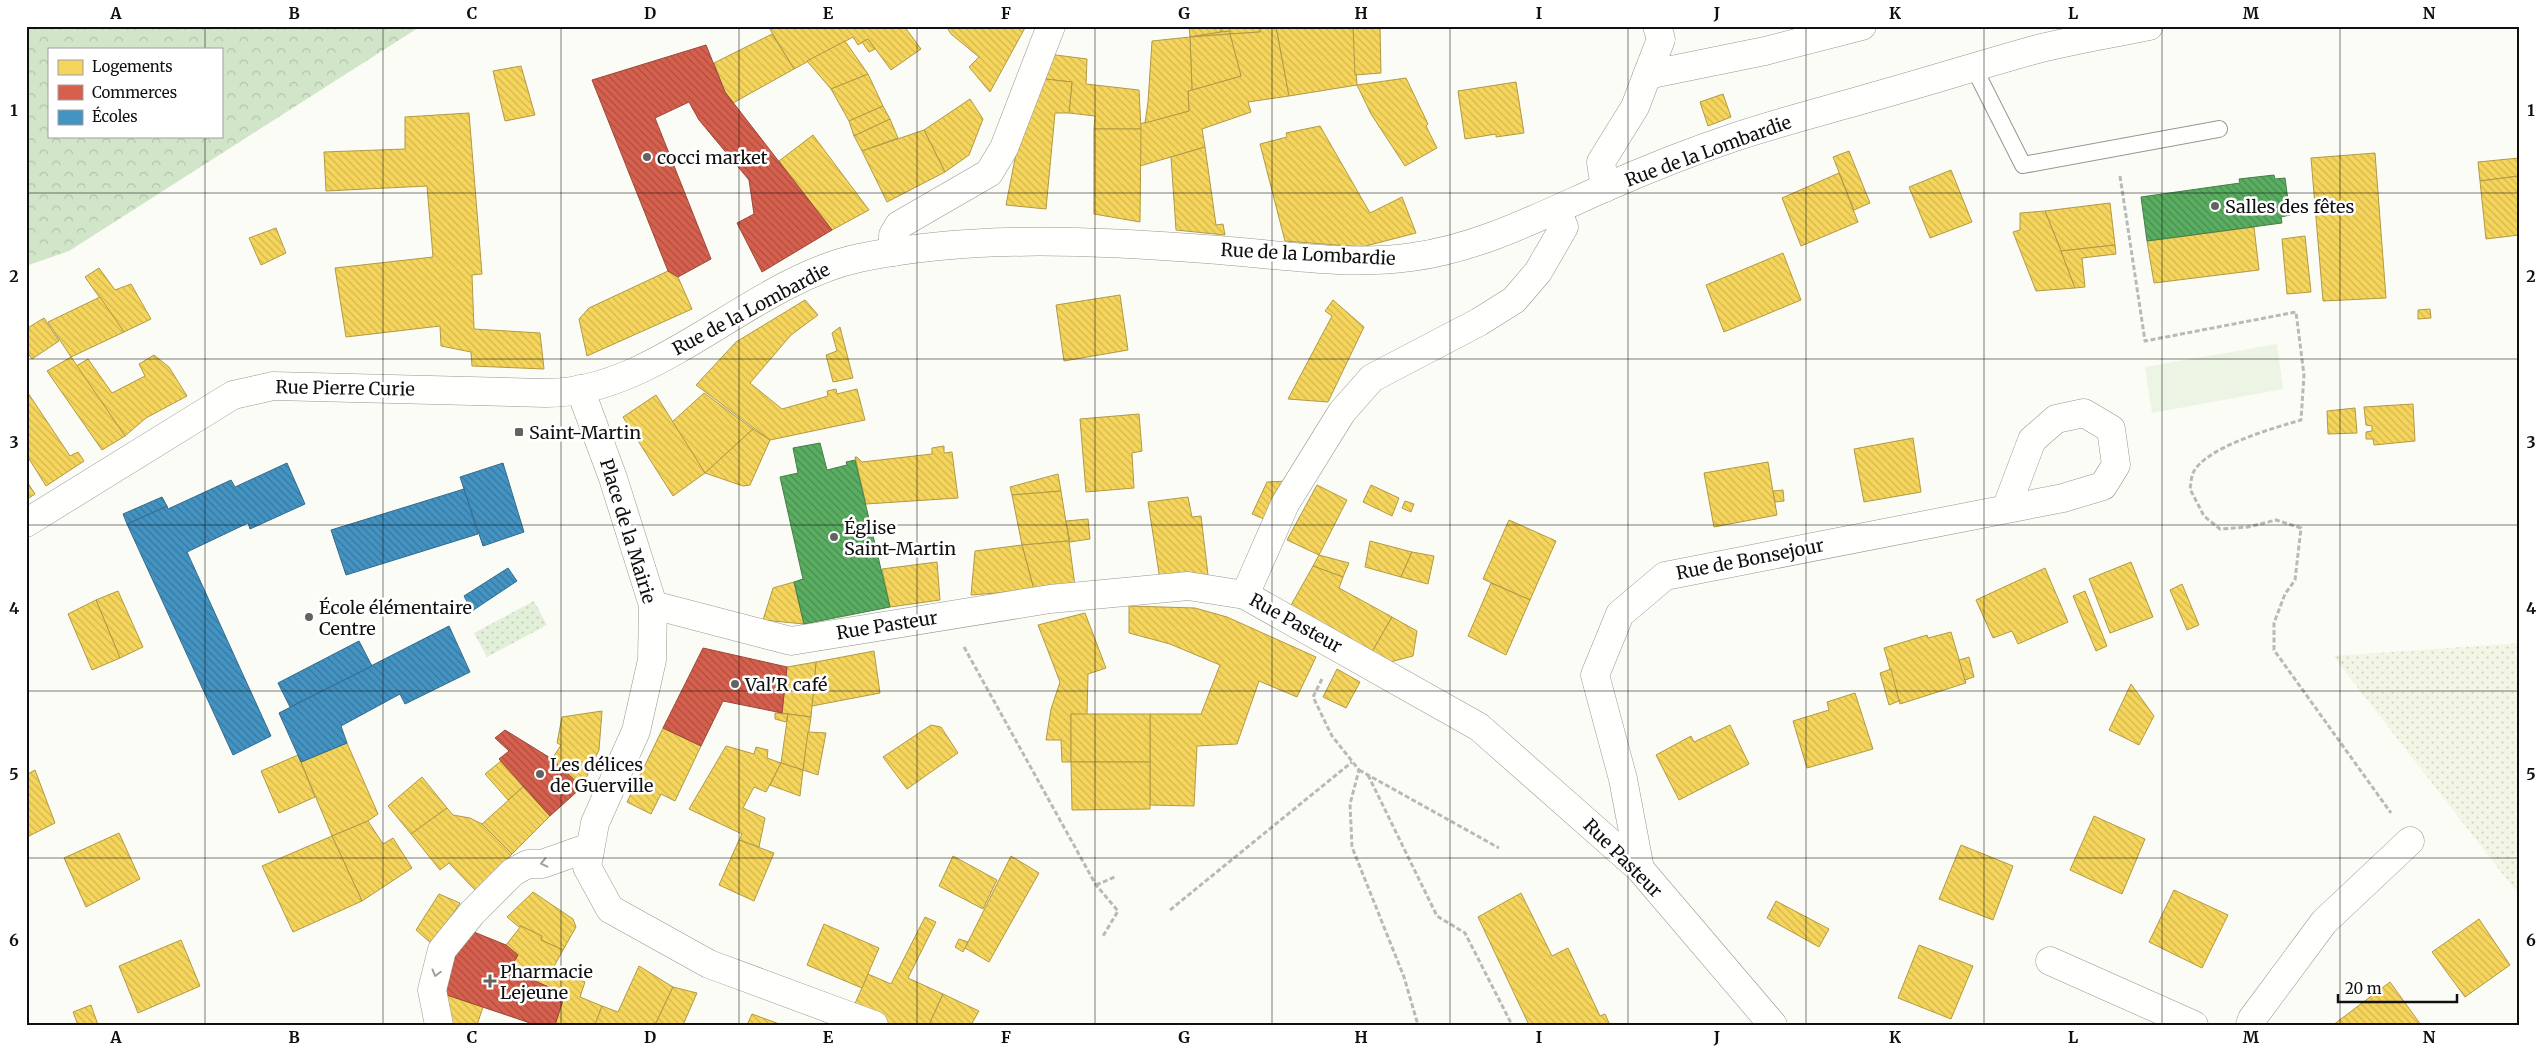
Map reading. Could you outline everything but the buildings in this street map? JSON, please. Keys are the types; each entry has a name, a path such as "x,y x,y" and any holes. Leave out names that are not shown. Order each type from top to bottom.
{"street":[{"path":"893,252 893,235 899,225 989,173 1004,148 1051,26"},
{"path":"1605,188 1601,162 1635,107 1661,39 1657,26"},
{"path":"1647,75 1765,51 1862,26"},
{"name":"Rue de la Lombardie","path":"580,389 625,375 828,266 893,252 1034,241 1097,242 1371,260 1413,257 1455,248 1507,231 1605,188 1734,138 2037,50 2150,26"},
{"path":"1245,595 1285,504 1342,412 1372,378 1480,322 1514,300 1538,272 1564,227 1557,210"},
{"name":"Rue Pierre Curie","path":"26,523 233,395 273,386 545,393 580,389"},
{"name":"Place de la Mairie","path":"580,389 613,478 653,605 652,660 636,731 595,823 587,867 610,909 708,964 874,1025"},
{"name":"Rue de Bonsejour","path":"1640,870 1623,780 1595,674 1620,614 1665,576 2006,509"},
{"name":"Rue Pasteur","path":"653,605 791,641 1050,599 1188,586 1245,595 1479,727 1640,870 1773,1025"},
{"path":"2250,1025 2252,1019 2324,922 2410,841"},
{"path":"439,1025 432,990 442,950 472,913 513,872 528,864 542,864 590,847"},
{"path":"2050,961 2194,1025"}],"lane":[{"path":"1974,68 2023,165 2219,129"}],"path":[{"path":"2117,148 2145,341 2296,312 2304,375 2301,420 2253,435 2213,454 2193,472 2190,489 2204,516 2220,529 2248,527 2276,520 2301,528 2295,580 2285,594 2274,623 2274,650 2373,786 2410,841"},
{"path":"947,616 1096,885 1118,911 1103,936"},
{"path":"1337,646 1313,697 1332,736 1352,762 1359,770 1499,848"},
{"path":"1170,910 1352,762"},
{"path":"1359,770 1350,804 1352,847 1404,977 1418,1025"},
{"path":"1368,775 1437,916 1465,933 1512,1025"},
{"path":"1096,885 1115,878"}],"green space":[{"path":"26,26 421,26 69,251 26,266"},
{"path":"2277,344 2283,389 2152,413 2145,367"},
{"path":"534,601 547,625 487,657 474,633"},
{"path":"2519,643 2519,895 2333,656"}],"place":[{"name":"cocci market","path":"647,157"},
{"name":"Salles des fêtes","path":"2215,206"},
{"name":"Saint-Martin","path":"519,432"},
{"name":"Église Saint-Martin","path":"834,537"},
{"name":"École élémentaire Centre","path":"309,617"},
{"name":"Val'R café","path":"735,684"},
{"name":"Les délices de Guerville","path":"540,774"},
{"name":"Pharmacie Lejeune","path":"490,981"}]}
